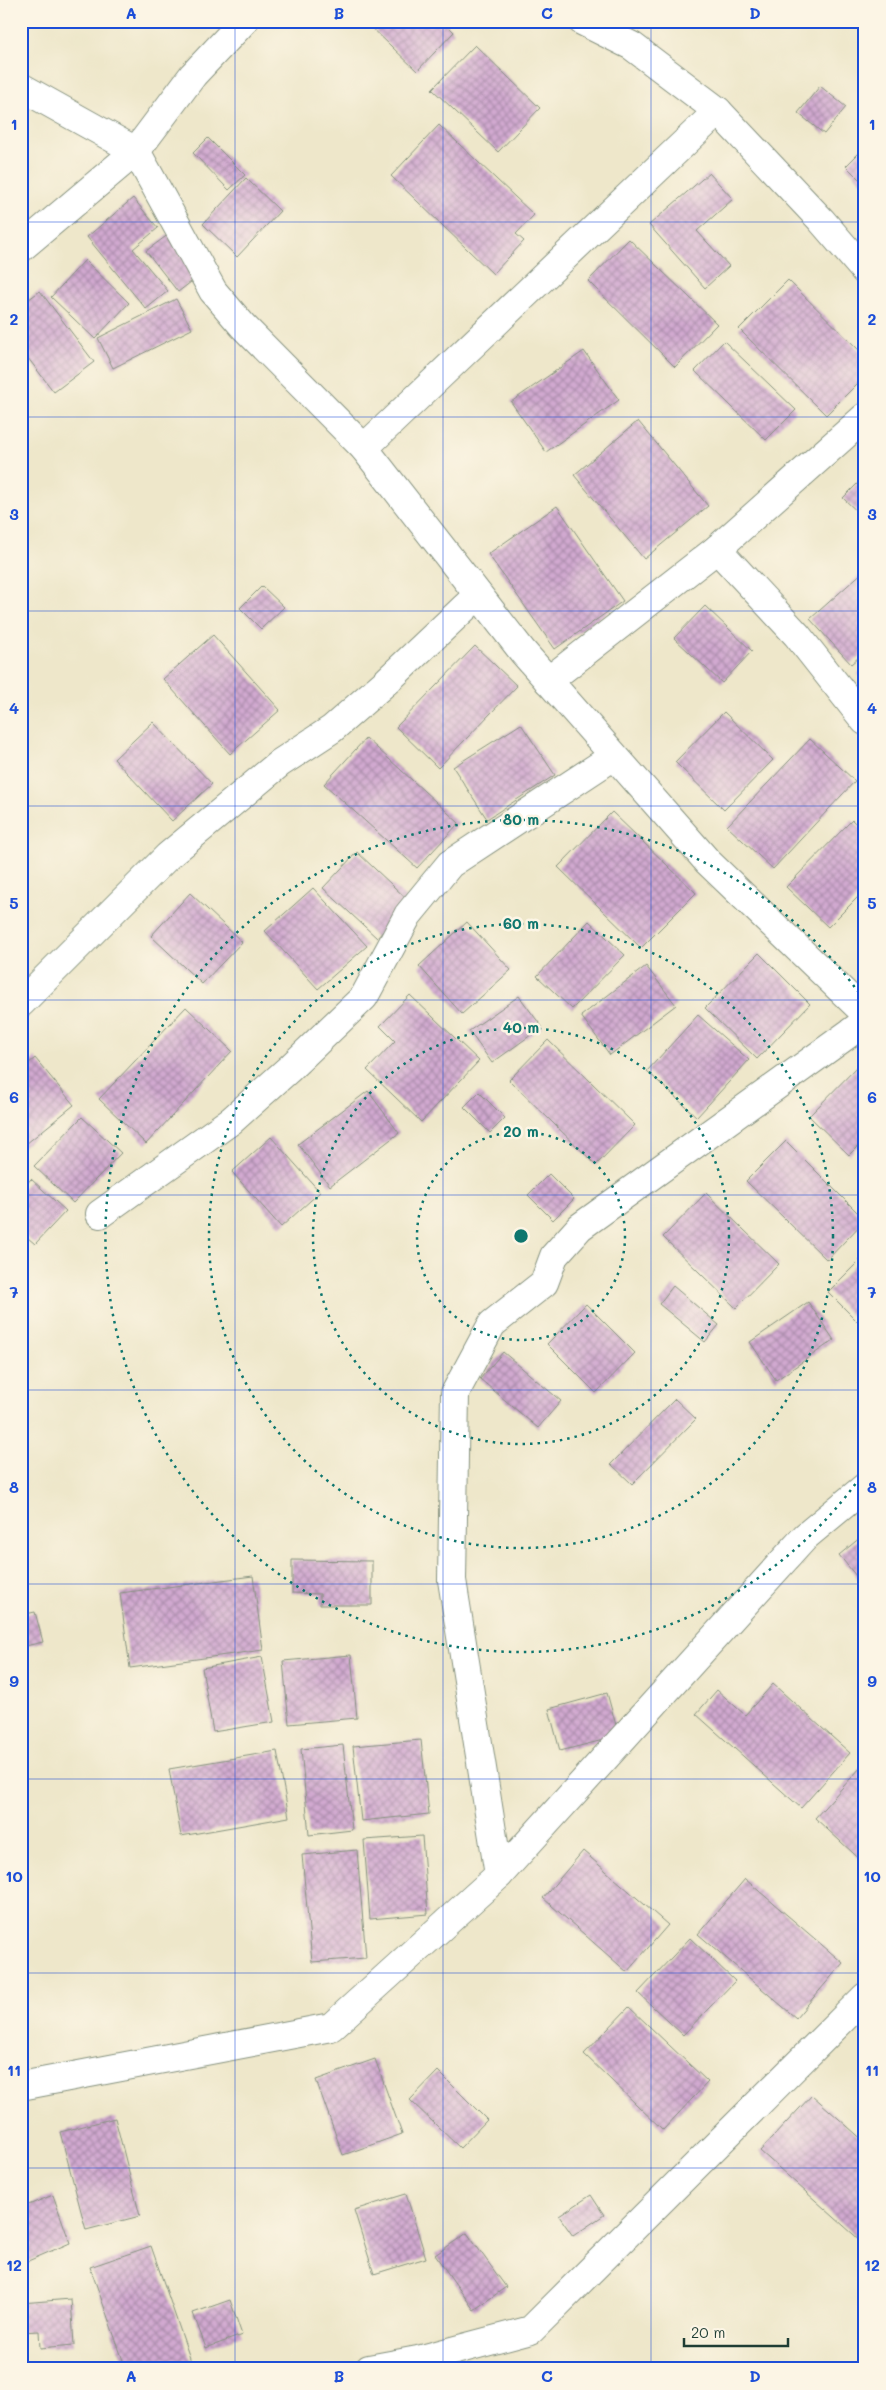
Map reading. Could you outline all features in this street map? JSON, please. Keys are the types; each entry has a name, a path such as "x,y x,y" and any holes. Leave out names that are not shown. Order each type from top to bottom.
{"street":[{"path":"21,248 136,151 192,75 244,21"},
{"path":"582,21 632,46 718,112 821,220 865,270"},
{"path":"21,87 136,151 214,291 242,326 364,448 478,595 548,681 708,862 865,1013"},
{"path":"364,448 718,112"},
{"path":"548,681 717,549 865,417"},
{"path":"717,549 797,635 865,721"},
{"path":"21,1003 168,856 280,763 332,729 388,680 478,595"},
{"path":"100,1214 232,1120 364,997 408,915 450,864 614,756"},
{"path":"499,1875 452,1580 455,1393 492,1324 544,1283 554,1256 580,1227 865,1022"},
{"path":"21,2086 331,2027 499,1875 806,1536 865,1487"},
{"path":"369,2369 418,2364 531,2330 865,1998"}],"building":[{"path":"365,21 443,21 454,32 417,71"},
{"path":"475,45 540,108 498,152 432,89"},
{"path":"820,86 846,107 824,134 798,113"},
{"path":"439,125 534,215 516,234 524,241 493,274 391,176"},
{"path":"208,138 245,175 229,190 193,153"},
{"path":"865,147 865,185 846,166"},
{"path":"709,173 733,199 697,231 729,266 705,288 649,225"},
{"path":"246,178 280,211 237,257 203,224"},
{"path":"133,198 158,228 133,249 168,291 146,309 87,237"},
{"path":"169,234 200,275 178,292 146,251"},
{"path":"629,239 717,324 675,367 588,281"},
{"path":"85,260 129,303 95,339 51,297"},
{"path":"788,280 865,356 865,376 826,415 739,329"},
{"path":"40,291 94,362 54,392 21,349 21,305"},
{"path":"176,299 192,329 113,368 98,338"},
{"path":"724,341 796,410 766,440 695,371"},
{"path":"584,351 619,400 546,452 511,402"},
{"path":"21,407 28,414 21,421"},
{"path":"638,421 708,506 644,559 574,475"},
{"path":"865,476 865,519 843,498"},
{"path":"557,506 623,601 555,649 488,554"},
{"path":"865,570 865,652 851,664 810,619"},
{"path":"262,586 284,607 261,629 240,608"},
{"path":"705,606 752,651 722,683 674,638"},
{"path":"213,635 280,710 230,754 163,679"},
{"path":"475,646 517,686 438,768 396,727"},
{"path":"865,667 865,681 858,674"},
{"path":"724,712 773,760 724,810 675,762"},
{"path":"153,722 212,784 172,821 114,759"},
{"path":"521,724 555,775 487,819 453,767"},
{"path":"366,738 459,823 417,868 324,784"},
{"path":"810,739 855,781 773,869 727,826"},
{"path":"612,812 696,893 641,948 558,867"},
{"path":"852,820 865,832 865,890 828,927 786,887"},
{"path":"357,852 410,902 377,938 323,888"},
{"path":"313,888 367,946 318,989 265,931"},
{"path":"190,893 242,942 202,984 151,936"},
{"path":"589,921 625,955 572,1009 537,976"},
{"path":"467,922 511,970 462,1014 419,966"},
{"path":"759,953 810,1004 757,1059 705,1008"},
{"path":"646,966 676,1005 610,1055 581,1016"},
{"path":"410,995 479,1061 421,1122 367,1070 395,1041 380,1026"},
{"path":"519,996 542,1027 492,1063 469,1031"},
{"path":"186,1007 232,1051 146,1144 99,1099"},
{"path":"698,1015 749,1060 697,1117 647,1071"},
{"path":"548,1040 635,1125 596,1165 509,1080"},
{"path":"35,1058 74,1105 21,1148 21,1070"},
{"path":"865,1059 865,1139 849,1155 809,1116"},
{"path":"368,1091 399,1133 330,1186 298,1144"},
{"path":"479,1092 505,1118 490,1133 464,1107"},
{"path":"82,1117 121,1153 73,1203 34,1166"},
{"path":"271,1137 320,1192 281,1227 232,1172"},
{"path":"786,1141 865,1220 827,1260 746,1181"},
{"path":"549,1174 574,1199 553,1220 528,1195"},
{"path":"31,1179 66,1211 35,1244 21,1232 21,1190"},
{"path":"706,1193 779,1264 736,1308 663,1237"},
{"path":"865,1255 865,1327 864,1328 828,1292"},
{"path":"673,1286 719,1325 705,1342 659,1304"},
{"path":"808,1302 834,1340 776,1380 750,1342"},
{"path":"586,1304 635,1353 596,1393 547,1344"},
{"path":"503,1352 561,1401 538,1428 480,1379"},
{"path":"675,1399 696,1419 632,1484 611,1464"},
{"path":"861,1537 865,1541 865,1587 839,1555"},
{"path":"292,1560 372,1561 372,1605 320,1605 320,1594 292,1593"},
{"path":"253,1576 263,1650 130,1668 120,1593"},
{"path":"35,1612 43,1642 21,1647 21,1615"},
{"path":"351,1655 357,1718 289,1724 283,1661"},
{"path":"262,1657 274,1722 213,1732 202,1668"},
{"path":"773,1684 850,1753 801,1808 696,1714 717,1690 745,1715"},
{"path":"607,1693 619,1736 560,1751 549,1709"},
{"path":"421,1740 429,1814 361,1821 353,1746"},
{"path":"343,1745 352,1830 309,1835 301,1749"},
{"path":"277,1751 289,1817 181,1836 169,1769"},
{"path":"861,1767 865,1770 865,1864 815,1818"},
{"path":"422,1836 428,1914 370,1919 364,1840"},
{"path":"357,1850 366,1958 312,1962 302,1855"},
{"path":"583,1851 668,1925 627,1972 543,1898"},
{"path":"745,1879 843,1963 796,2018 698,1934"},
{"path":"690,1938 735,1981 683,2035 638,1993"},
{"path":"629,2007 708,2082 663,2130 584,2054"},
{"path":"375,2059 402,2134 343,2155 316,2080"},
{"path":"438,2071 487,2120 460,2148 410,2100"},
{"path":"812,2095 865,2142 865,2240 862,2242 760,2151"},
{"path":"115,2118 140,2216 86,2230 60,2132"},
{"path":"406,2194 426,2258 374,2274 354,2210"},
{"path":"53,2195 70,2243 21,2264 21,2208"},
{"path":"591,2195 604,2215 573,2236 559,2216"},
{"path":"467,2233 506,2287 474,2310 435,2255"},
{"path":"151,2246 192,2364 178,2369 126,2369 90,2267"},
{"path":"71,2299 74,2345 40,2348 39,2331 21,2332 21,2303"},
{"path":"230,2300 242,2335 206,2348 193,2313"}]}
